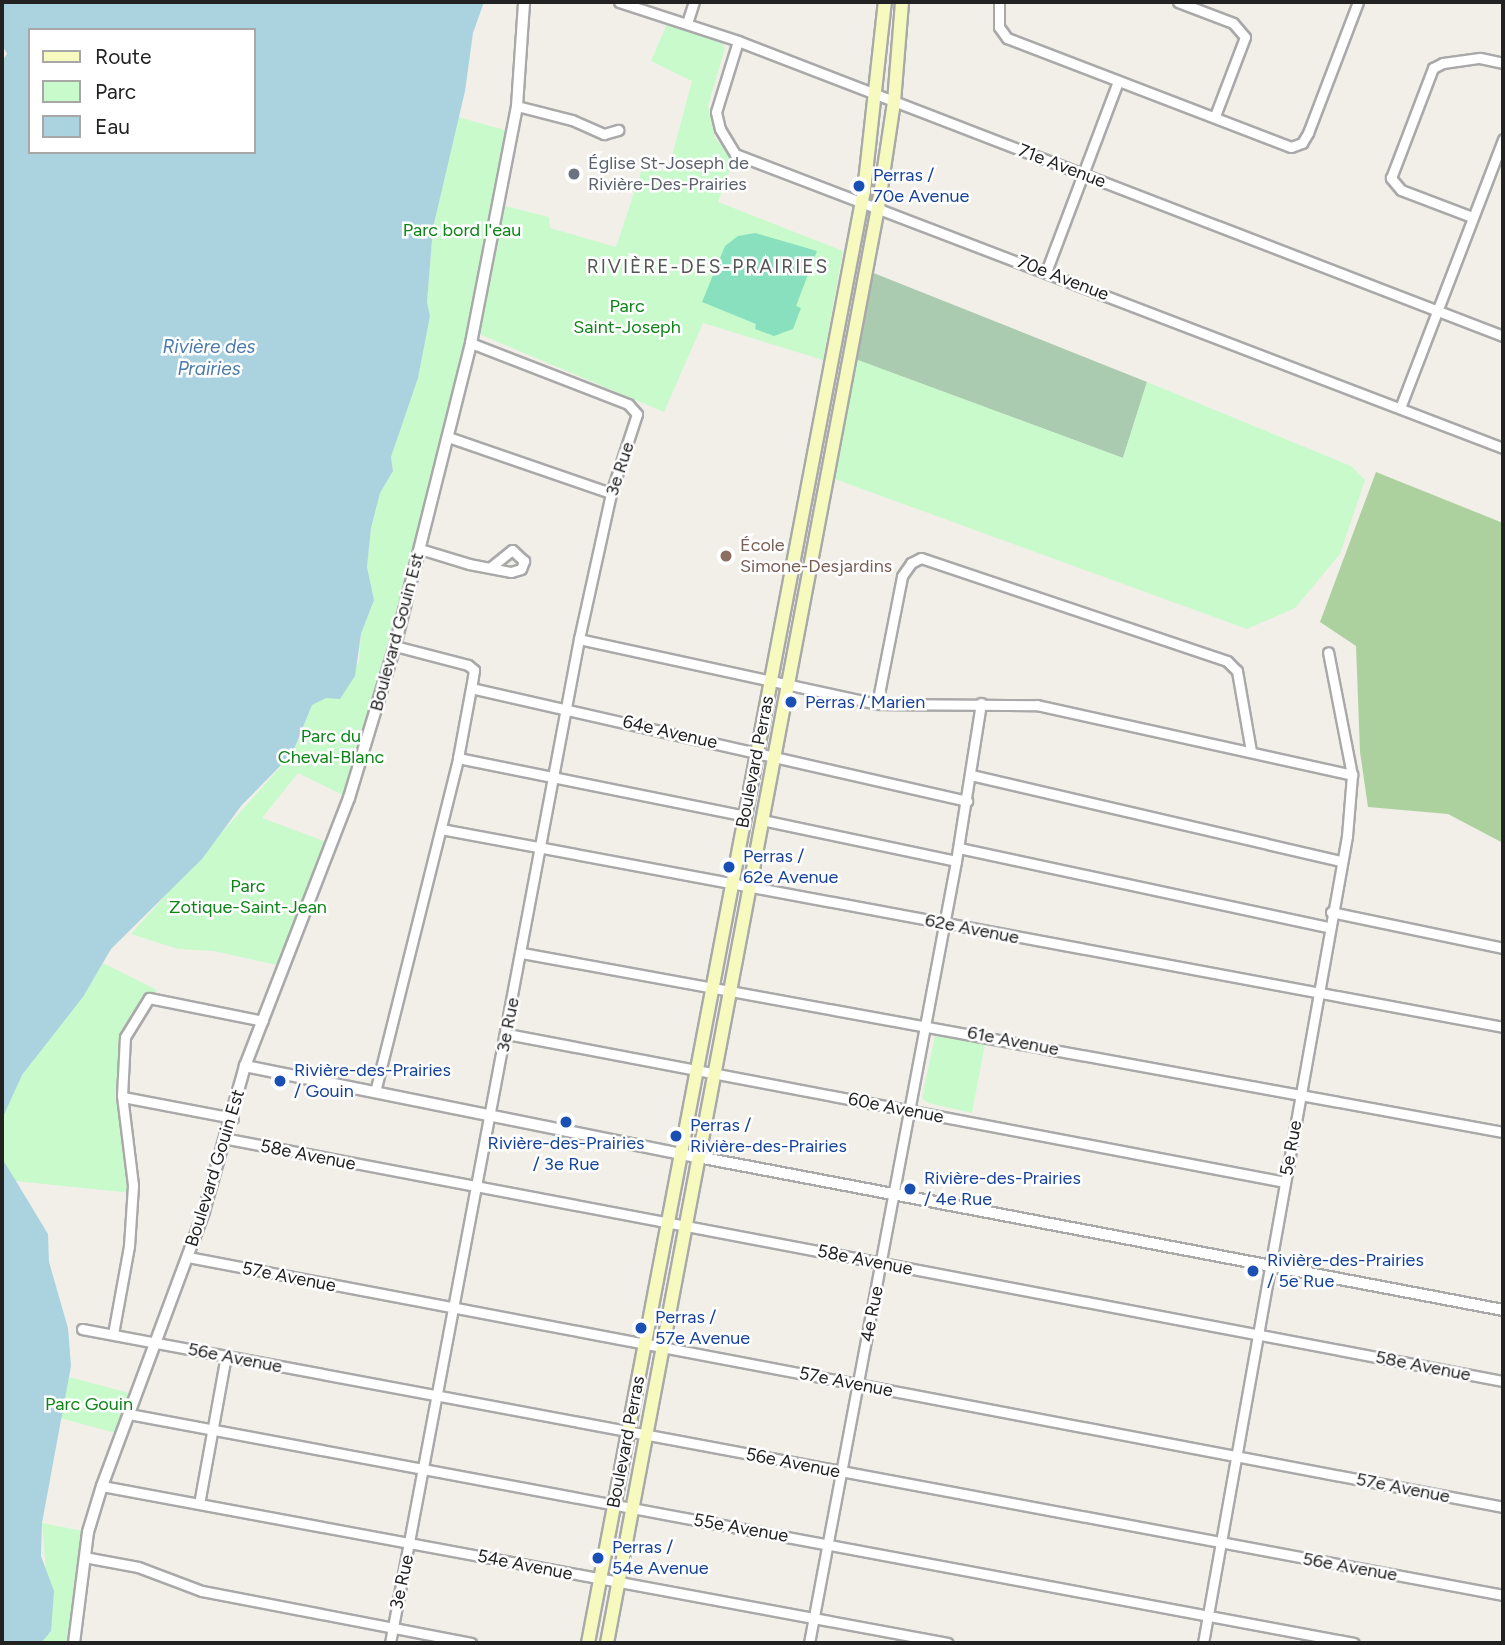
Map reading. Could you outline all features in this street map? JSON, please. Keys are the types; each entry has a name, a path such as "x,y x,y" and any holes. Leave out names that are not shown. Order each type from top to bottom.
{"main road":[{"name":"Boulevard Perras","path":"588,1643 862,202 877,94 885,2"},
{"name":"Boulevard Perras","path":"607,1643 878,208 894,102 902,2"}],"street":[{"name":"Boulevard Gouin Est","path":"74,1643 84,1558 102,1486 188,1257 228,1139 245,1066 349,798 395,646 471,343 517,106 524,2"},
{"name":"71e Avenue","path":"619,2 738,41 1503,336"},
{"path":"687,23 694,2"},
{"path":"999,2 1003,36 1215,116 1283,146 1303,143 1358,2"},
{"path":"1178,2 1233,23 1245,37 1215,116"},
{"name":"70e Avenue","path":"738,41 716,105 726,142 736,153 1503,448"},
{"path":"1472,217 1401,190 1391,178 1433,68 1480,58 1503,63"},
{"path":"1046,272 1118,80"},
{"path":"517,106 572,120 604,134 618,130"},
{"path":"1400,408 1503,139"},
{"name":"3e Rue","path":"390,1643 579,639 611,494 636,410 471,343"},
{"path":"448,437 611,494"},
{"path":"420,550 490,568"},
{"path":"877,704 902,576 921,558 1227,661 1237,671 1251,751"},
{"path":"579,639 787,687 877,704 922,707 981,703 1037,705 1352,775"},
{"path":"374,1092 458,758 474,670 468,665 395,646"},
{"name":"5e Rue","path":"1203,1643 1342,861 1352,775 1328,652"},
{"name":"64e Avenue","path":"471,688 967,801"},
{"path":"981,703 959,848 1329,927"},
{"path":"458,758 745,816"},
{"path":"971,775 1342,861"},
{"path":"762,820 956,861"},
{"name":"62e Avenue","path":"441,829 1503,1027"},
{"name":"4e Rue","path":"810,1643 929,1025 959,848"},
{"path":"1331,912 1503,948"},
{"name":"61e Avenue","path":"522,953 730,988 1503,1132"},
{"path":"113,1334 127,1256 133,1185 122,1097 125,1037 149,998 263,1021"},
{"name":"60e Avenue","path":"506,1034 1285,1182"},
{"path":"245,1066 681,1154 1503,1310"},
{"path":"122,1097 233,1118"},
{"name":"58e Avenue","path":"228,1139 1503,1381"},
{"name":"57e Avenue","path":"188,1257 1503,1507"},
{"name":"56e Avenue","path":"82,1329 1503,1595"},
{"path":"199,1504 226,1356"},
{"name":"55e Avenue","path":"129,1414 1354,1643"},
{"name":"54e Avenue","path":"102,1486 947,1643"},
{"path":"84,1558 138,1567 202,1591 471,1643"}],"green space":[{"name":"Parc Saint-Joseph","path":"667,24 721,42 725,48 708,106 715,138 734,160 718,202 843,251 823,360 703,323 664,412 479,334 505,206 549,217 550,228 616,247 642,169 668,171 692,81 651,61"},
{"path":"458,117 512,132 471,343 452,391 448,437 349,798 298,773 262,818 332,844 286,967 214,951 178,949 131,934 292,754 312,705 319,699 343,695 359,661 361,634 374,600 367,567 371,528 380,493 393,471 391,457 418,378 430,316 427,302 433,229"},
{"path":"755,233 817,251 796,306 801,308 793,329 774,336 755,329 756,324 702,302 725,246 738,236"},
{"path":"866,270 1147,382 1123,458 849,357"},
{"path":"855,359 1123,458 1147,382 1351,466 1365,480 1340,554 1295,608 1247,629 832,478"},
{"path":"1376,472 1503,523 1503,843 1448,814 1368,807 1360,752 1356,646 1320,622"},
{"path":"103,963 157,990 123,1046 132,1193 15,1181 2,1158 4,1110 22,1075 83,997"},
{"path":"935,1036 985,1044 972,1113 928,1103 922,1098"},
{"name":"Parc Gouin","path":"69,1377 136,1395 125,1435 58,1418"},
{"path":"42,1523 88,1532 74,1643 41,1643 51,1631"}],"water":[{"name":"Rivière des Prairies","path":"2,2 484,2 473,33 465,91 433,228 427,302 430,316 418,378 391,457 393,471 380,493 371,528 367,567 374,600 361,634 355,676 340,699 326,698 312,705 292,754 241,806 202,859 111,949 83,997 22,1075 2,1119 2,61 7,54 2,45"},
{"path":"2,1158 48,1234 49,1262 68,1328 71,1366 42,1523 41,1556 54,1591 51,1631 41,1643 2,1643"}],"place":[{"name":"Église St-Joseph de Rivière-Des-Prairies","path":"574,174"},
{"name":"Perras / 70e Avenue","path":"859,186"},
{"name":"École Simone-Desjardins","path":"726,556"},
{"name":"Perras / Marien","path":"791,702"},
{"name":"Perras / 62e Avenue","path":"729,867"},
{"name":"Rivière-des-Prairies / Gouin","path":"280,1081"},
{"name":"Rivière-des-Prairies / 3e Rue","path":"566,1122"},
{"name":"Perras / Rivière-des-Prairies","path":"676,1136"},
{"name":"Rivière-des-Prairies / 4e Rue","path":"910,1189"},
{"name":"Rivière-des-Prairies / 5e Rue","path":"1253,1271"},
{"name":"Perras / 57e Avenue","path":"641,1328"},
{"name":"Perras / 54e Avenue","path":"598,1558"}],"district":[{"name":"RIVIÈRE-DES-PRAIRIES","path":"708,267"}],"park label":[{"name":"Parc bord l'eau","path":"462,230"},
{"name":"Parc du Cheval-Blanc","path":"331,747"},
{"name":"Parc Zotique-Saint-Jean","path":"248,897"}]}
